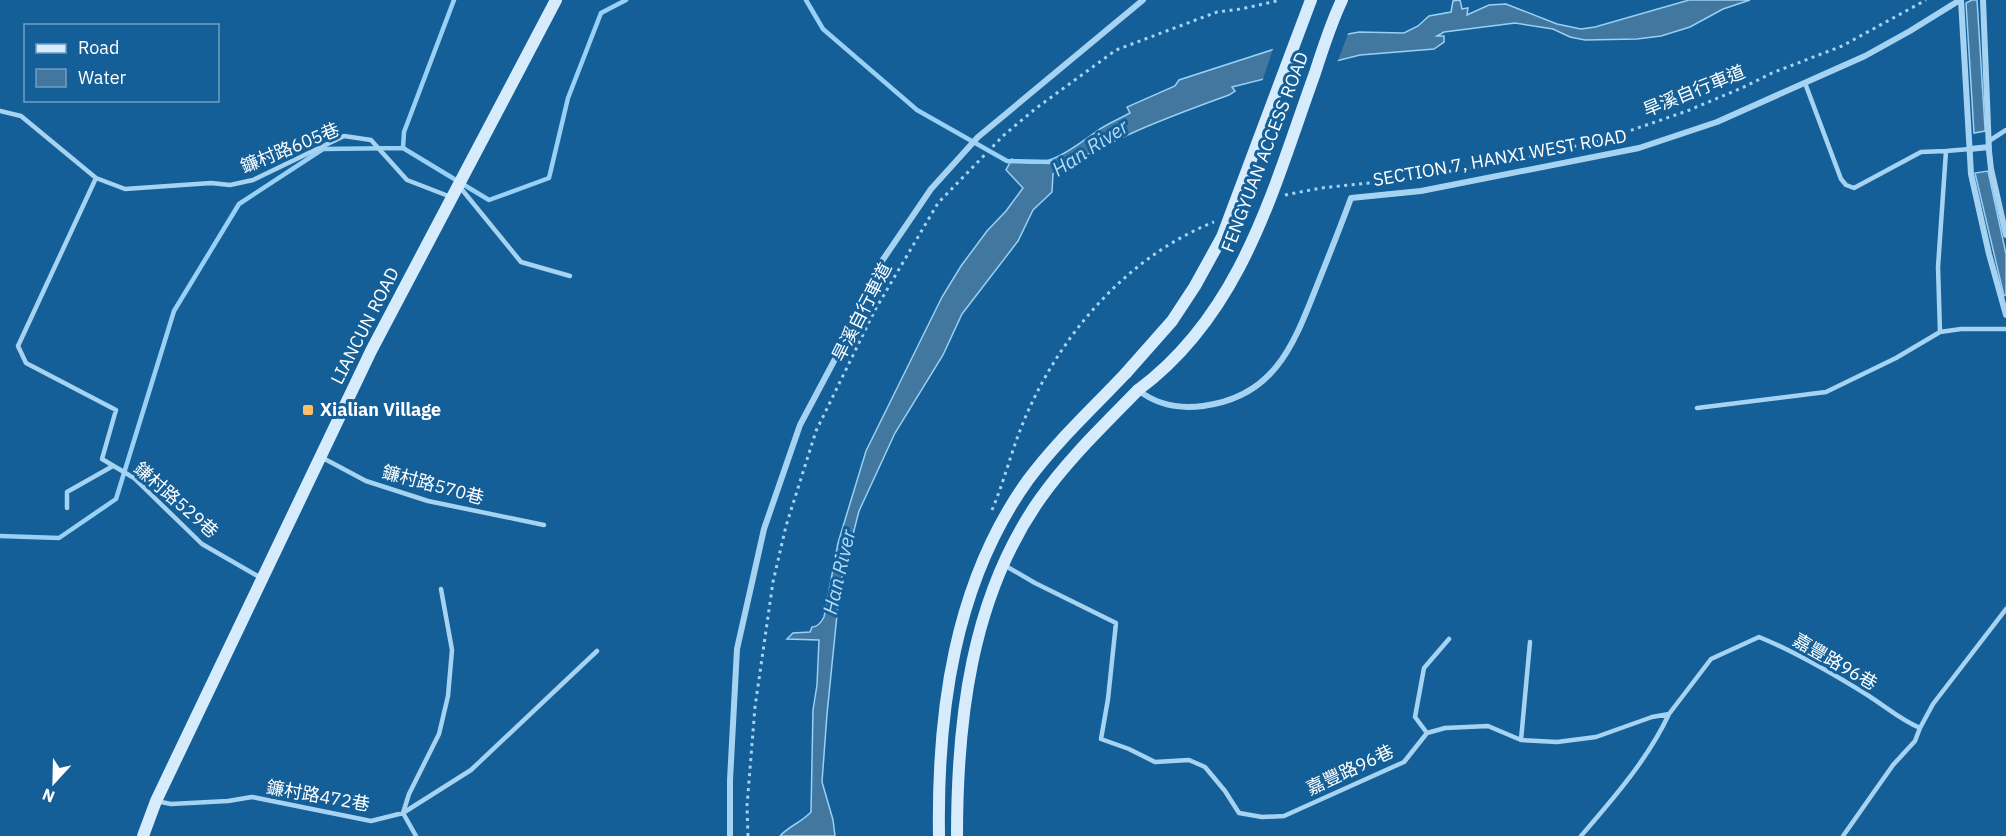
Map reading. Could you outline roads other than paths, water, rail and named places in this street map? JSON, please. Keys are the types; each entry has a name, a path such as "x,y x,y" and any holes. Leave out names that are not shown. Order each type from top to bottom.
{"street":[{"name":"LIANCUN ROAD","path":"143,836 156,801 371,351 556,0"},
{"path":"730,836 730,780 737,649 764,529 800,425 882,261 931,189 978,137 1143,0"},
{"name":"FENGYUAN ACCESS ROAD","path":"939,836 939,775 947,692 954,654 975,580 999,527 1028,481 1068,433 1172,321 1195,286 1222,237 1311,0"},
{"name":"FENGYUAN ACCESS ROAD","path":"957,836 957,769 969,677 985,612 1003,565 1026,519 1062,470 1138,390 1168,366 1199,332 1243,264 1280,172 1342,0"},
{"path":"1961,0 1971,174 1989,254 2006,315"},
{"name":"SECTION 7, HANXI WEST ROAD","path":"1138,390 1146,397 1166,405 1199,406 1227,401 1249,392 1268,377 1290,351 1352,198 1421,191 1639,148 1717,122 1832,72 1910,31 1961,0"},
{"path":"1983,0 1991,169 2006,235"},
{"path":"1970,149 1989,144"}],"lane":[{"path":"1805,82 1841,179 1846,185 1854,188 1921,152 1970,149"},
{"name":"鐮村路605巷","path":"0,111 21,116 96,178 126,189 211,183 230,186 253,180 344,136 371,140 407,180 451,197"},
{"path":"1989,144 2006,130"},
{"path":"1940,332 1938,267 1946,151"},
{"name":"鎌村路529巷","path":"96,178 18,346 26,363 116,410 102,459 134,478 202,544 261,578"},
{"path":"458,184 521,262 570,276"},
{"path":"1697,408 1826,392 1896,358 1940,332 1961,329 2006,329"},
{"name":"鐮村路570巷","path":"321,457 366,481 428,501 544,525"},
{"path":"68,508 68,492 113,466"},
{"name":"嘉豐路96巷","path":"1003,565 1116,623 1108,699 1101,739 1129,748 1155,762 1189,760 1205,767 1225,791 1239,813 1262,818 1284,816 1404,762 1427,733"},
{"path":"416,836 403,813 439,734 448,696 452,650 441,589"},
{"path":"1843,836 1893,765 1916,741 1933,704 2006,609"},
{"name":"嘉豐路96巷","path":"1669,714 1711,659 1759,637 1776,644 1870,697 1902,720 1920,728"},
{"path":"1449,639 1424,668 1415,717 1427,733 1445,728 1488,726 1521,740 1557,742 1596,737 1652,717 1669,714"},
{"path":"1521,740 1530,642"},
{"name":"鐮村路472巷","path":"156,801 171,804 228,801 252,797 371,821 403,813 471,770 597,651"},
{"path":"1581,836 1659,735 1669,714"}],"water":[{"name":"Han River","path":"1460,0 1462,9 1468,8 1467,15 1489,5 1506,4 1557,24 1581,29 1689,0 1750,0 1723,9 1690,27 1661,36 1637,39 1585,40 1570,37 1553,29 1515,23 1444,32 1437,36 1444,36 1444,42 1434,49 1360,55 1232,87 1235,91 1229,95 1117,140 1053,174 1052,192 1033,210 1018,241 962,314 943,355 895,433 859,511 840,585 827,714 822,782 833,820 835,836 780,836 811,812 813,710 817,685 819,640 787,639 793,633 810,632 812,627 819,624 824,617 838,543 866,451 942,297 987,231 1023,188 1006,170 1012,159 1024,163 1035,163 1057,157 1101,128 1130,113 1127,107 1175,86 1179,80 1284,46 1359,32 1404,33 1418,26 1429,16 1451,12 1453,1"},
{"path":"1977,0 1985,128 1985,131 1974,133 1966,3"},
{"path":"1988,171 2006,254 2006,295 2004,296 1975,173"}],"waterway":[{"path":"403,148 404,132 454,0"},
{"path":"0,536 59,538 116,499 174,311 239,204 323,149 403,148 489,200 549,178 568,98 601,13 626,0"},
{"name":"Han River","path":"806,0 823,29 917,110 1007,161 1052,162"}],"place":[{"name":"Xialian Village","path":"308,410"}]}
